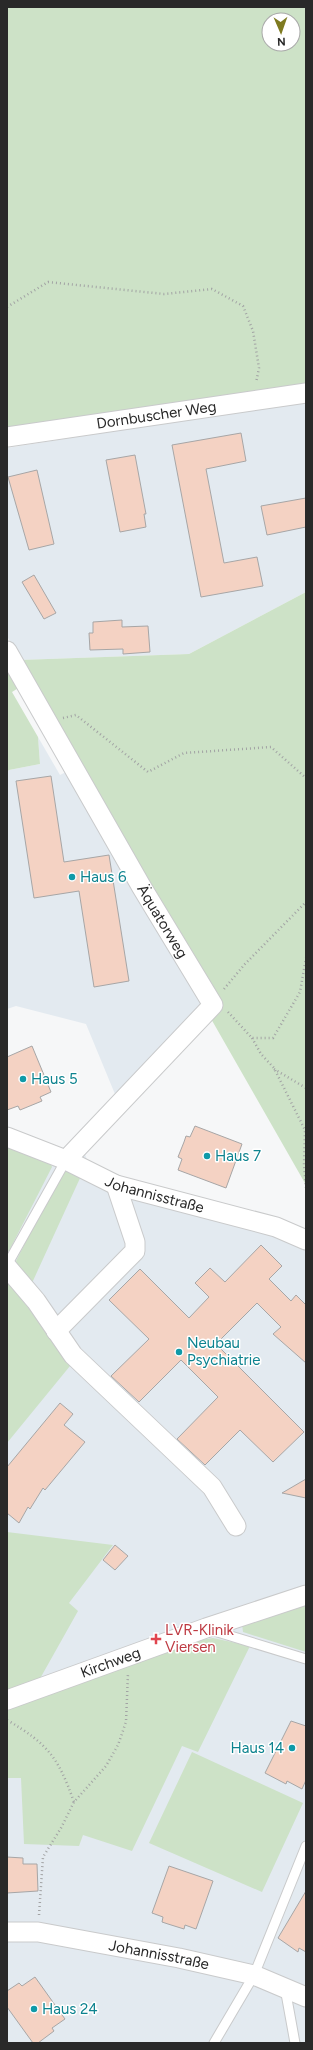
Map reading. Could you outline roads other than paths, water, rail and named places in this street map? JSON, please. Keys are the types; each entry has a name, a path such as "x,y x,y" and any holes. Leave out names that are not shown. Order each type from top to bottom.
{"street":[{"name":"Dornbuscher Weg","path":"7,437 306,393"},
{"name":"Äquatorweg","path":"8,654 141,886 213,1006 66,1160"},
{"name":"Johannisstraße","path":"7,1137 66,1160 116,1185 276,1226 306,1240"},
{"path":"56,1331 135,1251 135,1242 116,1185"},
{"path":"7,1266 36,1301 73,1355 212,1487 236,1526"},
{"name":"Kirchweg","path":"7,1700 206,1628 306,1596"},
{"name":"Johannisstraße","path":"7,1932 38,1932 179,1958 254,1975 306,1997"}],"lane":[{"path":"7,1266 66,1160"},
{"path":"206,1628 306,1659"},
{"path":"214,2043 254,1975 306,1846"},
{"path":"285,1988 295,2043"}],"place":[{"name":"Haus 6","path":"72,877"},
{"name":"Haus 5","path":"23,1079"},
{"name":"Haus 7","path":"207,1156"},
{"name":"Neubau Psychiatrie","path":"179,1352"},
{"name":"LVR-Klinik Viersen","path":"156,1639"},
{"name":"Haus 14","path":"292,1748"},
{"name":"Haus 24","path":"34,2009"}]}
